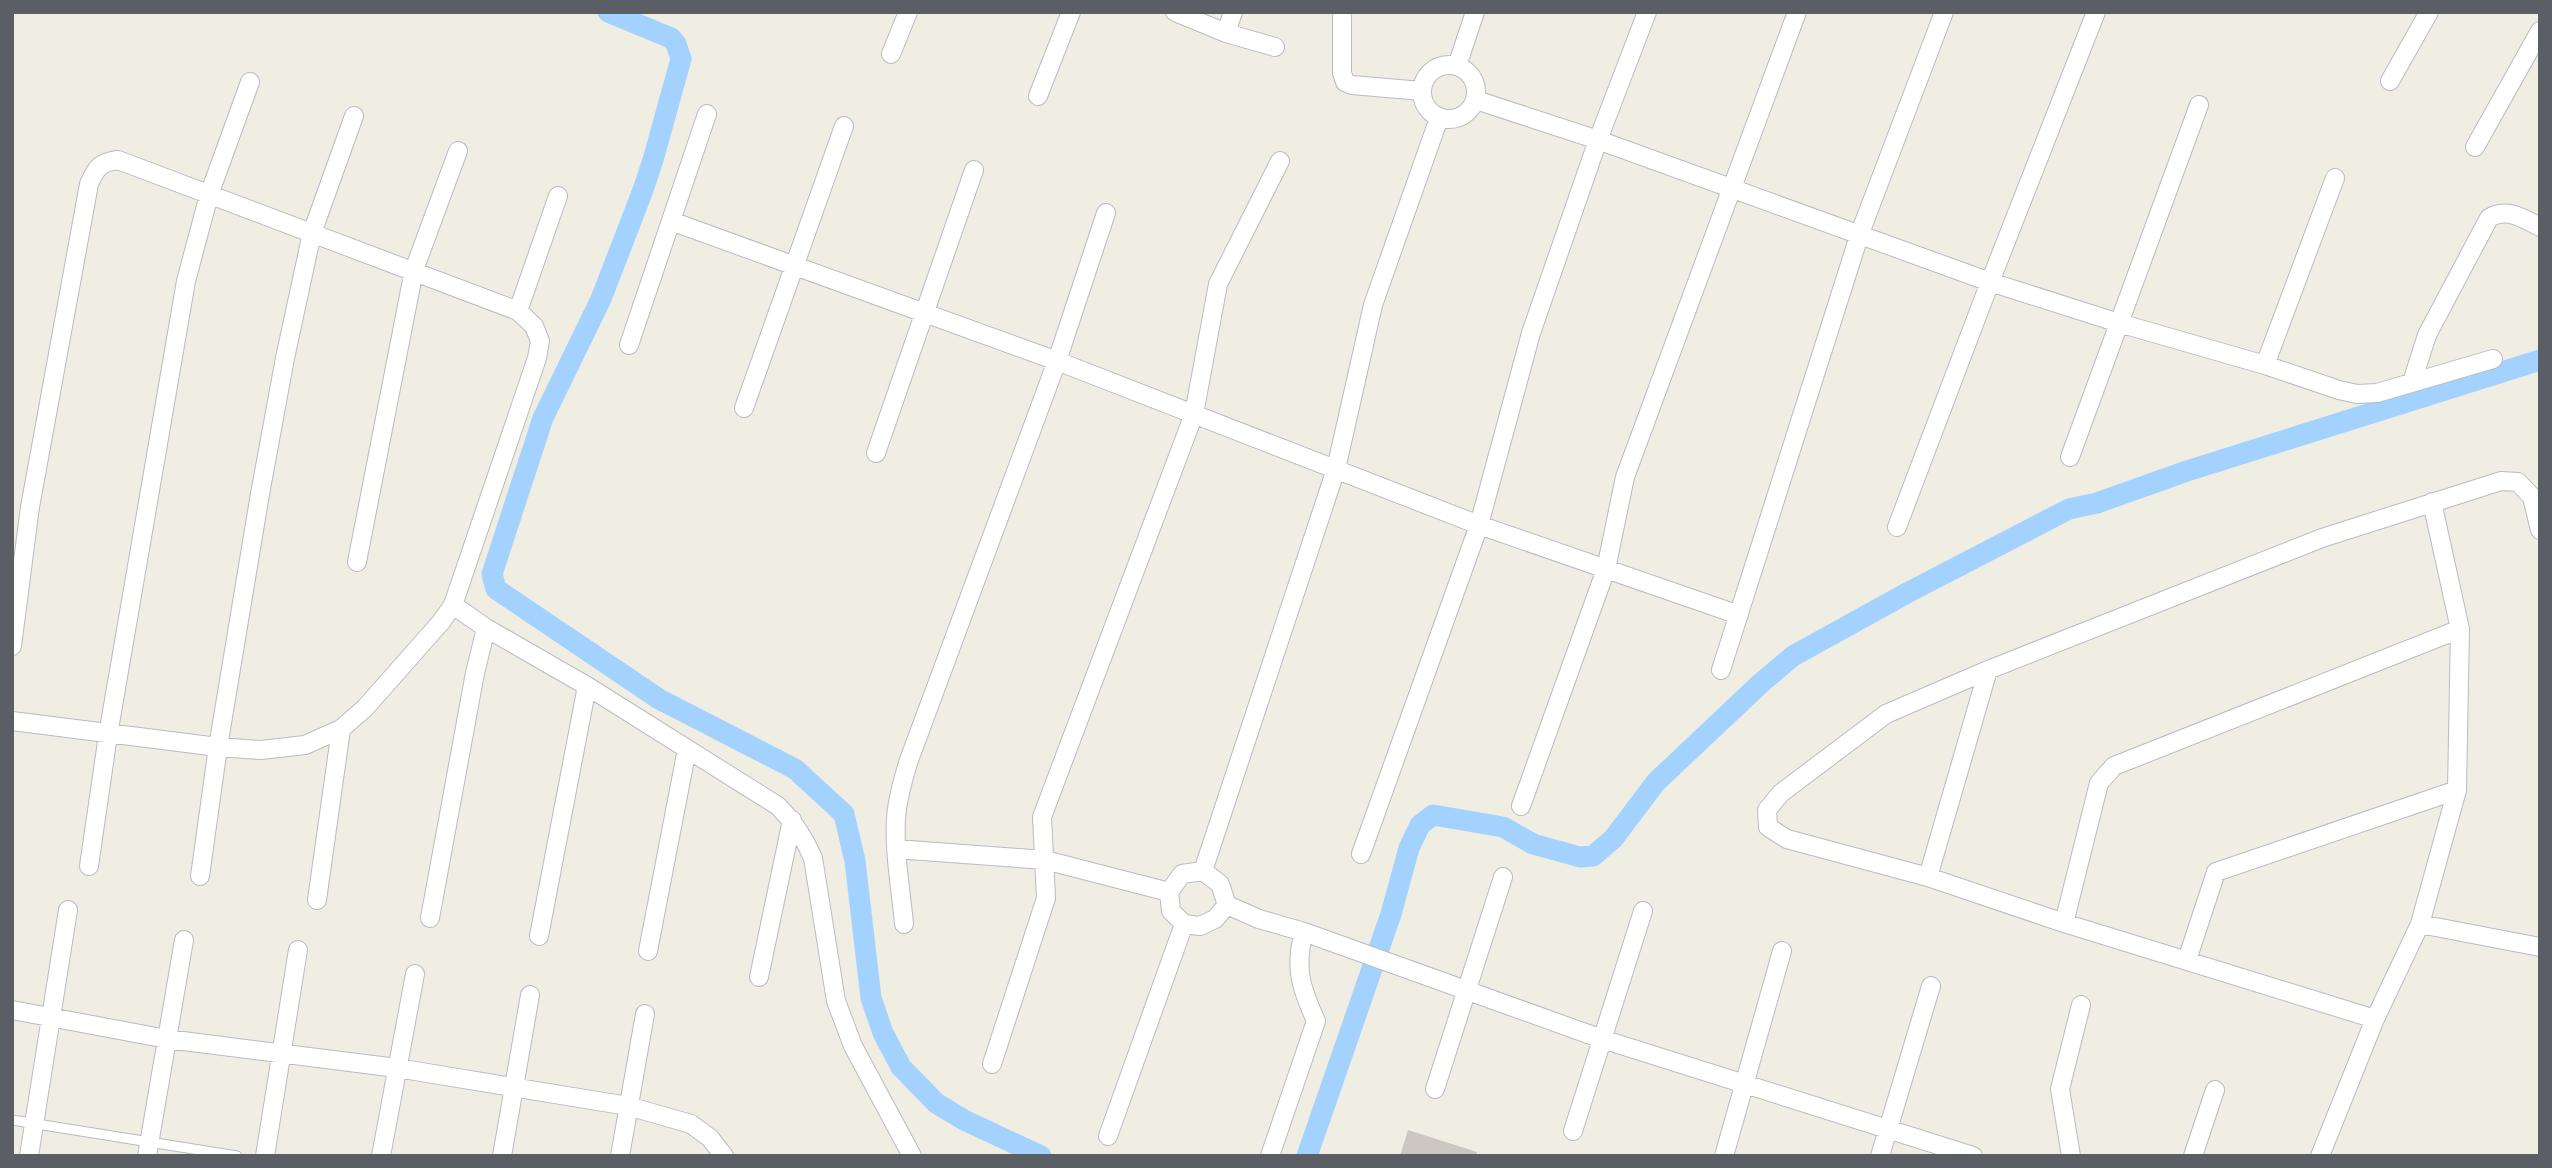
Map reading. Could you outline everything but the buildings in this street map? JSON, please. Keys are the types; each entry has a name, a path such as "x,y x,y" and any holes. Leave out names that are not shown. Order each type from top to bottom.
{"street":[{"path":"891,54 908,12"},
{"path":"1038,96 1071,12"},
{"path":"1175,12 1226,33 1275,47"},
{"path":"1226,33 1233,12"},
{"path":"1457,66 1475,12"},
{"path":"1361,854 1479,525 1531,333 1598,140 1647,12"},
{"path":"1521,806 1606,569 1625,477 1797,12"},
{"path":"1721,670 1860,233 1944,12"},
{"path":"1897,527 2096,12"},
{"path":"2390,81 2429,12"},
{"path":"1342,17 1342,73 1345,82 1352,85 1422,91"},
{"path":"2475,147 2540,31"},
{"path":"1441,66 1457,66 1474,79 1476,100 1473,107 1462,117 1454,120 1439,118 1426,107 1422,91 1427,76 1433,70 1441,66"},
{"path":"89,866 108,735 186,281 209,195 250,82"},
{"path":"1476,100 1598,140 1990,282 2339,390 2357,394 2376,393 2493,359"},
{"path":"2070,457 2199,105"},
{"path":"629,345 707,114"},
{"path":"200,876 218,747 262,481 312,233 354,116"},
{"path":"1203,871 1336,469 1373,305 1439,118"},
{"path":"744,408 844,126"},
{"path":"357,562 414,270 458,151"},
{"path":"12,646 30,507 89,184 96,168 104,162 118,160 414,270 518,311 534,326 540,341 537,358 453,605 442,622 365,708 341,729 305,745 261,750 108,735 12,721"},
{"path":"992,1064 1046,898 1042,817 1194,414 1217,284 1280,161"},
{"path":"876,453 974,170"},
{"path":"2264,365 2334,178"},
{"path":"518,311 558,196"},
{"path":"2412,382 2427,335 2489,218 2506,212 2540,227"},
{"path":"904,924 896,849 899,795 909,760 1057,361 1106,213"},
{"path":"671,221 1057,361 1479,525 1739,615"},
{"path":"2375,1019 2064,923 1928,877 1787,839 1768,827 1767,810 1781,793 1886,714 1987,670 2322,538 2501,481 2518,482 2532,497 2540,530"},
{"path":"2320,1156 2375,1019 2420,924 2457,790 2460,628 2432,502"},
{"path":"453,605 486,628 587,686 778,806 792,820 813,858 836,1001 853,1046 912,1156"},
{"path":"430,918 475,673 486,628"},
{"path":"2064,923 2099,783 2114,766 2460,628"},
{"path":"1928,877 1987,670"},
{"path":"539,936 587,686"},
{"path":"317,900 341,729"},
{"path":"648,951 687,749"},
{"path":"2187,960 2216,872 2457,790"},
{"path":"759,977 792,820"},
{"path":"896,849 1045,860 1169,892"},
{"path":"1227,905 1215,919 1200,926 1184,924 1171,911 1169,892 1182,874 1203,871 1220,884 1227,905 1259,919 1304,932 1602,1039 1973,1156"},
{"path":"1435,1089 1503,877"},
{"path":"30,1156 68,910"},
{"path":"1573,1131 1643,911"},
{"path":"1108,1136 1184,924"},
{"path":"2420,924 2540,947"},
{"path":"1270,1156 1316,1021 1300,982 1298,953 1304,932"},
{"path":"149,1148 184,940"},
{"path":"265,1156 298,950"},
{"path":"1724,1156 1782,951"},
{"path":"382,1156 415,974"},
{"path":"1880,1156 1931,986"},
{"path":"502,1156 530,995"},
{"path":"2071,1156 2060,1090 2081,1005"},
{"path":"12,1010 167,1039 397,1068 628,1106 691,1124 710,1138 724,1156"},
{"path":"620,1156 645,1014"},
{"path":"2193,1156 2216,1090"}],"lane":[{"path":"12,1120 149,1148 237,1156"}],"waterway":[{"path":"608,12 671,38 681,59 643,190 601,299 543,418 492,574 496,589 659,699 795,769 844,814 855,861 871,998 883,1033 901,1067 936,1103 964,1120 1041,1156"},
{"path":"1307,1156 1391,914 1409,848 1420,825 1433,815 1503,827 1533,844 1580,857 1593,856 1613,839 1656,782 1793,656 1907,593 2069,509 2097,503 2187,471 2540,360"}]}
